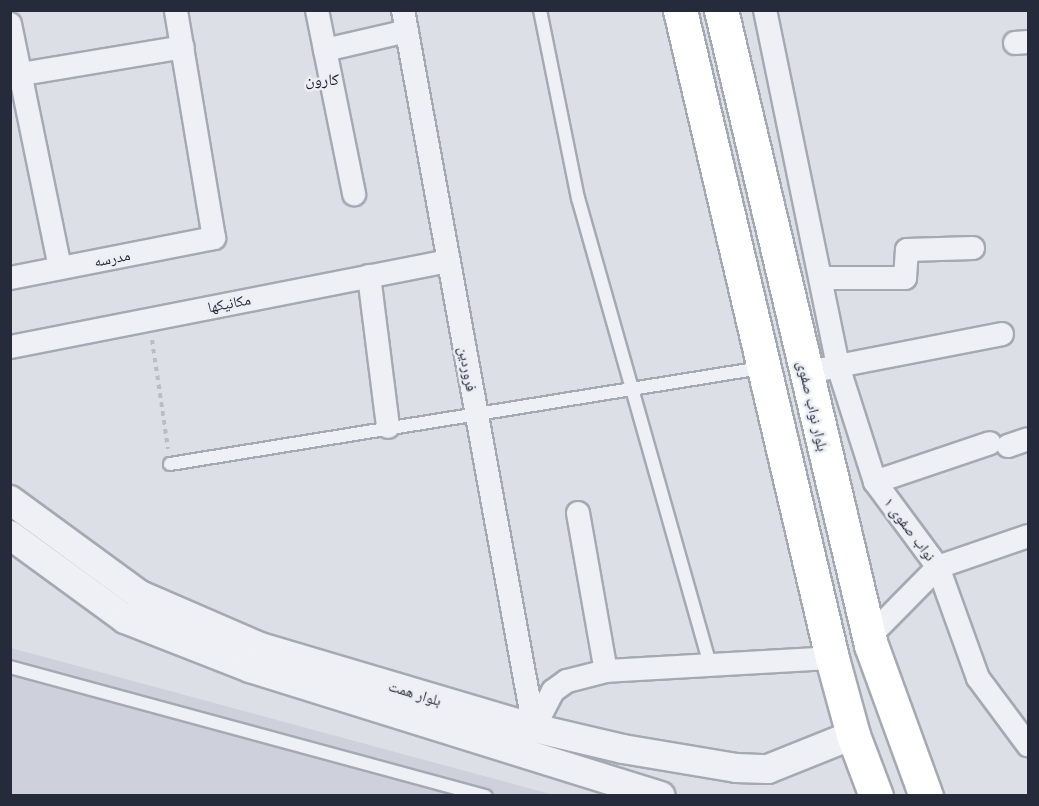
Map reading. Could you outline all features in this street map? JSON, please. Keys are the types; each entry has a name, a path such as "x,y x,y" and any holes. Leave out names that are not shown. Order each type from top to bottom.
{"main road":[{"path":"680,10 832,658 853,735 876,795"},
{"name":"بلوار نواب صفوی","path":"727,12 805,372 869,637 896,720 926,795"}],"street":[{"path":"16,75 183,47 176,10"},
{"path":"317,10 354,194"},
{"name":"نواب صفوی ۱","path":"765,10 838,366 875,482 938,567 978,678 1029,745"},
{"path":"325,50 405,21"},
{"name":"فروردین","path":"405,21 534,728"},
{"path":"10,24 16,75 60,268"},
{"name":"مدرسه","path":"10,278 214,238 183,47"},
{"path":"821,278 905,278 907,250 972,248"},
{"name":"مکانیکها","path":"10,347 448,261"},
{"path":"369,276 388,427"},
{"path":"805,372 1002,334"},
{"path":"875,482 1009,442"},
{"name":"بلوار همت","path":"10,500 140,595 281,665 649,794"},
{"path":"578,513 606,671"},
{"name":"بلوار همت","path":"10,536 125,619 281,665 623,750 736,768 768,769 853,735"},
{"path":"869,637 938,567 1029,536"},
{"path":"534,728 553,691 567,681 606,671 711,667 832,658"}],"lane":[{"path":"540,10 578,198 711,667"},
{"path":"170,464 763,368"},
{"path":"10,667 486,795"}],"path":[{"path":"149,319 170,464"}],"shaded area":[{"path":"11,648 554,795 11,795"}],"district":[{"name":"کارون","path":"322,80"}]}
